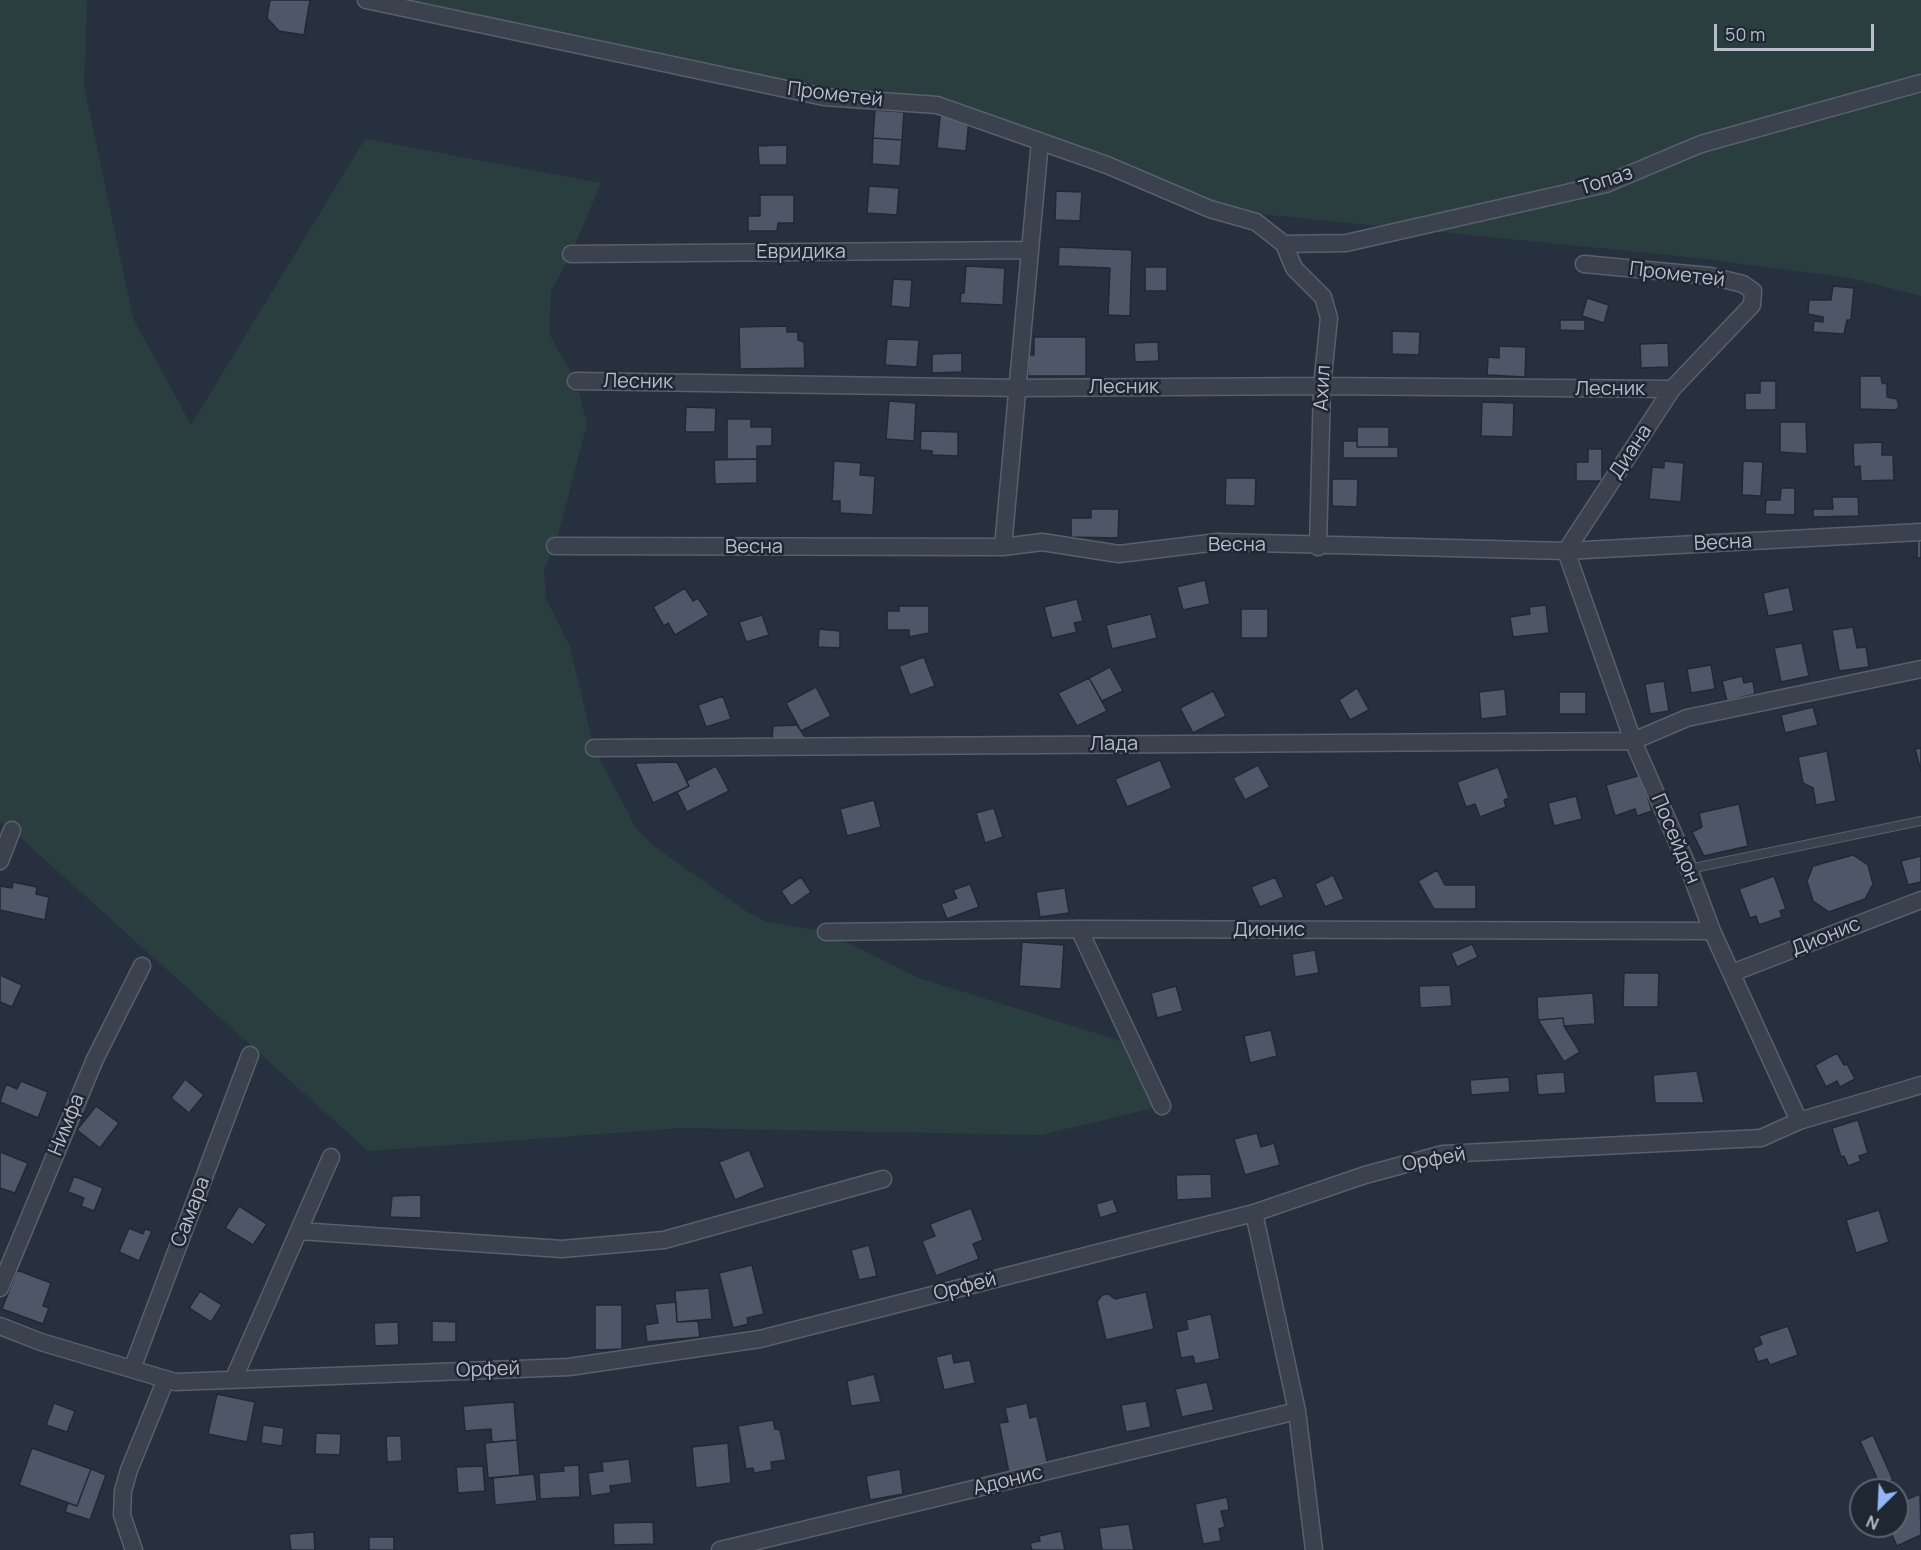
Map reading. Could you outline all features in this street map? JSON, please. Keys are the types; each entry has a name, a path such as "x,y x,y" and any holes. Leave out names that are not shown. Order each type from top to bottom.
{"street":[{"name":"Прометей","path":"366,0 824,97 937,105 1107,165 1209,209 1256,222 1284,244"},
{"name":"Топаз","path":"1284,244 1346,243 1606,184 1701,144 1921,83"},
{"path":"1003,547 1040,141"},
{"name":"Ахил","path":"1284,244 1294,268 1323,297 1329,318 1322,386 1318,547"},
{"name":"Евридика","path":"571,254 1030,250"},
{"name":"Прометей","path":"1584,264 1710,276 1743,284 1753,291 1752,305"},
{"name":"Диана","path":"1566,551 1672,389 1752,305"},
{"name":"Лесник","path":"576,381 1018,388 1322,386 1672,389"},
{"name":"Весна","path":"555,546 1003,547 1042,542 1119,554 1218,542 1318,547 1566,551 1921,532"},
{"name":"Посейдон","path":"1566,551 1633,741 1689,869 1712,931 1799,1120"},
{"path":"1633,741 1687,718 1921,669"},
{"name":"Лада","path":"594,748 1633,741"},
{"path":"0,861 12,830"},
{"name":"Дионис","path":"1732,973 1921,900"},
{"path":"1079,929 1162,1106"},
{"name":"Дионис","path":"826,932 1079,929 1712,931"},
{"name":"Нимфа","path":"0,1288 95,1059 142,966"},
{"name":"Самара","path":"132,1370 250,1055"},
{"name":"Орфей","path":"0,1326 41,1342 175,1382 569,1367 760,1339 1254,1214 1365,1175 1443,1154 1761,1138 1799,1120 1921,1085"},
{"path":"234,1378 331,1157"},
{"path":"299,1231 562,1249 664,1240 883,1179"},
{"path":"1254,1214 1297,1411 1314,1550"},
{"path":"134,1550 122,1515 123,1491 129,1470 166,1379"},
{"name":"Адонис","path":"720,1550 1297,1411"}],"lane":[{"path":"1689,869 1921,822"}],"green space":[{"path":"0,0 87,0 84,86 133,318 191,425 365,139 601,183 571,254 551,291 549,334 576,381 587,424 555,546 544,569 546,598 570,647 594,748 636,828 651,844 749,913 767,922 826,932 916,977 1133,1045 1162,1106 1041,1135 683,1128 368,1151 12,830 0,823"},
{"path":"364,0 1921,0 1921,296 1850,278 1689,257 1210,209 937,105 824,97"}],"building":[{"path":"270,0 310,0 304,35 279,31 267,18"},
{"path":"875,110 904,112 902,140 873,138"},
{"path":"940,116 969,119 966,151 937,148"},
{"path":"873,138 902,140 900,166 872,164"},
{"path":"787,145 787,165 759,165 758,146"},
{"path":"869,186 899,188 897,215 867,213"},
{"path":"1056,191 1082,192 1080,221 1055,220"},
{"path":"760,195 794,195 794,223 778,223 777,231 748,231 748,216 760,216"},
{"path":"1059,247 1132,250 1130,316 1108,315 1110,268 1058,266"},
{"path":"966,266 1005,268 1003,305 960,303 961,293 964,293"},
{"path":"1145,267 1167,267 1167,291 1145,291"},
{"path":"893,279 912,280 910,308 891,306"},
{"path":"1833,286 1854,288 1851,320 1847,320 1844,334 1813,332 1814,321 1823,322 1823,317 1808,314 1809,300 1831,300"},
{"path":"1587,298 1609,305 1604,323 1582,316"},
{"path":"1560,320 1585,320 1585,331 1560,330"},
{"path":"787,326 787,332 798,332 798,340 804,342 805,368 740,369 739,327"},
{"path":"1392,331 1420,332 1419,355 1392,354"},
{"path":"1034,337 1086,337 1086,376 1028,376 1028,355 1034,355"},
{"path":"887,339 919,340 917,367 885,365"},
{"path":"1158,342 1159,361 1135,362 1134,343"},
{"path":"1668,343 1669,367 1641,368 1640,344"},
{"path":"1499,346 1526,347 1525,377 1487,375 1488,357 1499,358"},
{"path":"962,353 962,372 932,373 932,354"},
{"path":"1860,376 1881,376 1882,383 1887,384 1887,397 1897,399 1899,407 1895,410 1860,409"},
{"path":"1760,381 1776,381 1776,410 1745,410 1745,393 1760,393"},
{"path":"889,401 916,403 914,441 886,439"},
{"path":"1482,402 1514,403 1513,437 1481,436"},
{"path":"686,407 716,408 715,432 685,432"},
{"path":"727,419 751,419 751,427 772,427 772,446 757,446 757,459 727,459"},
{"path":"1780,422 1806,422 1807,454 1780,452"},
{"path":"1357,427 1389,427 1389,447 1357,447"},
{"path":"921,431 958,432 958,456 932,455 932,451 920,450"},
{"path":"1343,441 1357,441 1357,447 1398,447 1398,458 1343,458"},
{"path":"1882,442 1882,455 1893,455 1894,480 1861,481 1860,466 1854,467 1853,443"},
{"path":"1588,449 1602,449 1602,481 1576,481 1576,462 1588,462"},
{"path":"757,459 757,483 715,484 714,460"},
{"path":"834,461 861,463 860,475 875,476 873,515 840,513 840,501 832,501"},
{"path":"1664,461 1684,463 1681,502 1649,499 1652,467 1664,468"},
{"path":"1743,461 1763,462 1761,496 1742,495"},
{"path":"1226,478 1256,478 1255,506 1225,505"},
{"path":"1332,479 1358,479 1357,507 1332,506"},
{"path":"1781,488 1795,488 1795,515 1765,514 1766,500 1780,500"},
{"path":"1832,497 1858,497 1859,516 1813,517 1813,509 1833,509"},
{"path":"1091,509 1119,509 1118,538 1071,537 1071,518 1091,518"},
{"path":"1917,538 1921,538 1921,558 1917,558"},
{"path":"1205,580 1210,604 1183,610 1177,587"},
{"path":"1789,587 1794,611 1768,616 1763,593"},
{"path":"685,588 693,601 698,598 709,615 675,635 668,623 664,626 653,607"},
{"path":"1077,599 1083,621 1074,623 1077,632 1052,638 1044,607"},
{"path":"1546,605 1549,633 1513,637 1510,617 1530,614 1529,607"},
{"path":"899,606 929,606 929,633 909,637 909,630 887,630 887,611 899,611"},
{"path":"1241,609 1268,609 1268,638 1241,638"},
{"path":"1151,614 1157,638 1112,649 1106,625"},
{"path":"762,615 769,635 746,642 739,622"},
{"path":"1853,627 1857,648 1866,647 1869,667 1839,671 1832,630"},
{"path":"819,629 840,631 840,648 818,647"},
{"path":"1802,643 1809,676 1781,682 1774,648"},
{"path":"924,657 935,686 910,695 899,666"},
{"path":"1711,665 1715,689 1691,693 1687,669"},
{"path":"1110,667 1123,691 1102,701 1089,678"},
{"path":"1742,676 1744,683 1753,681 1755,694 1727,701 1722,681"},
{"path":"1089,678 1107,711 1077,726 1058,693"},
{"path":"1664,681 1669,711 1650,714 1645,684"},
{"path":"816,687 831,716 801,731 786,703"},
{"path":"1357,688 1369,710 1350,720 1339,700"},
{"path":"1505,689 1507,716 1481,719 1479,692"},
{"path":"1213,691 1226,716 1193,733 1180,708"},
{"path":"1559,692 1586,692 1586,714 1559,714"},
{"path":"723,696 731,719 706,727 698,705"},
{"path":"1813,707 1818,725 1785,733 1781,715"},
{"path":"797,725 807,740 772,740 773,726"},
{"path":"1921,748 1921,771 1915,749"},
{"path":"1827,751 1836,801 1816,805 1813,788 1803,783 1798,757"},
{"path":"1160,760 1172,788 1127,807 1115,779"},
{"path":"677,762 689,786 653,803 635,763"},
{"path":"1258,765 1270,787 1245,800 1233,778"},
{"path":"716,766 729,791 687,812 677,792 689,786 686,781"},
{"path":"1498,767 1509,798 1504,800 1506,807 1480,817 1475,804 1466,807 1457,782"},
{"path":"1641,775 1652,811 1637,816 1635,809 1615,816 1606,785"},
{"path":"1576,796 1582,819 1554,826 1548,803"},
{"path":"874,800 881,827 847,836 840,809"},
{"path":"1739,804 1748,846 1704,856 1692,832 1702,827 1699,813"},
{"path":"994,808 1003,837 985,843 976,813"},
{"path":"1853,855 1868,865 1873,884 1865,899 1829,912 1813,901 1807,881 1813,866"},
{"path":"1921,856 1921,882 1908,885 1901,861"},
{"path":"1437,870 1445,885 1476,885 1476,909 1434,909 1418,881"},
{"path":"1333,875 1344,899 1325,907 1315,884"},
{"path":"1774,876 1786,909 1780,911 1782,917 1759,925 1756,916 1750,918 1739,889"},
{"path":"801,877 811,892 791,906 781,891"},
{"path":"1275,877 1284,897 1260,907 1251,887"},
{"path":"13,882 37,887 36,894 49,897 45,920 0,910 0,886 12,888"},
{"path":"970,884 979,907 947,919 941,904 957,898 953,890"},
{"path":"1065,888 1069,913 1040,917 1036,892"},
{"path":"1022,942 1064,945 1061,989 1019,986"},
{"path":"1472,944 1478,957 1457,967 1451,953"},
{"path":"1315,950 1319,973 1295,977 1292,954"},
{"path":"1624,973 1659,973 1658,1007 1623,1007"},
{"path":"0,975 22,985 12,1007 0,1002"},
{"path":"1450,985 1452,1006 1420,1008 1419,986"},
{"path":"1176,986 1183,1011 1157,1018 1151,993"},
{"path":"1593,993 1595,1024 1564,1026 1563,1018 1538,1020 1537,997"},
{"path":"1563,1018 1564,1026 1580,1052 1564,1062 1538,1020"},
{"path":"1271,1030 1277,1056 1250,1063 1244,1036"},
{"path":"1837,1053 1844,1065 1847,1064 1855,1079 1840,1087 1837,1081 1826,1087 1815,1065"},
{"path":"1697,1071 1704,1103 1655,1103 1653,1075"},
{"path":"1564,1072 1566,1093 1538,1095 1536,1074"},
{"path":"1509,1077 1510,1092 1471,1095 1470,1080"},
{"path":"185,1079 204,1095 189,1113 171,1098"},
{"path":"21,1081 48,1092 38,1118 0,1102 6,1084 17,1089"},
{"path":"96,1106 119,1123 100,1148 77,1130"},
{"path":"1858,1120 1868,1153 1859,1156 1861,1161 1848,1166 1844,1156 1841,1157 1832,1128"},
{"path":"1257,1133 1261,1147 1274,1143 1280,1165 1245,1175 1234,1139"},
{"path":"749,1150 765,1187 735,1200 719,1162"},
{"path":"0,1152 28,1163 15,1193 0,1188"},
{"path":"1211,1174 1212,1198 1177,1200 1176,1175"},
{"path":"74,1176 103,1188 94,1211 81,1206 84,1198 68,1192"},
{"path":"421,1195 421,1218 390,1217 392,1196"},
{"path":"1113,1199 1118,1212 1100,1218 1096,1204"},
{"path":"239,1206 267,1224 253,1245 225,1228"},
{"path":"971,1208 983,1240 973,1244 979,1259 936,1276 922,1241 935,1236 930,1224"},
{"path":"1879,1210 1889,1242 1856,1253 1846,1220"},
{"path":"129,1228 143,1234 145,1229 152,1231 139,1261 119,1252"},
{"path":"869,1245 877,1276 859,1280 851,1250"},
{"path":"752,1265 764,1314 747,1318 748,1324 733,1328 719,1273"},
{"path":"17,1270 51,1283 43,1306 49,1308 43,1324 2,1309"},
{"path":"709,1288 712,1319 677,1322 675,1291"},
{"path":"200,1291 222,1305 211,1322 189,1308"},
{"path":"1146,1292 1154,1329 1106,1340 1097,1302 1102,1295 1108,1294 1115,1299"},
{"path":"676,1302 677,1322 698,1321 700,1337 647,1342 645,1325 658,1323 655,1304"},
{"path":"595,1305 622,1305 622,1349 595,1350"},
{"path":"1211,1314 1220,1359 1195,1364 1193,1356 1181,1358 1176,1332 1188,1329 1186,1320"},
{"path":"432,1321 456,1322 456,1342 432,1342"},
{"path":"398,1322 399,1345 375,1346 374,1323"},
{"path":"1788,1326 1798,1355 1770,1365 1767,1359 1758,1362 1753,1348 1762,1344 1759,1336"},
{"path":"952,1353 954,1363 970,1360 975,1383 944,1390 936,1357"},
{"path":"874,1374 881,1402 851,1406 847,1381"},
{"path":"1207,1382 1214,1410 1182,1417 1175,1389"},
{"path":"217,1394 255,1402 247,1442 208,1434"},
{"path":"1146,1401 1151,1427 1126,1432 1121,1405"},
{"path":"514,1402 517,1440 492,1442 491,1429 465,1431 463,1406"},
{"path":"54,1403 75,1411 67,1432 46,1425"},
{"path":"1027,1403 1030,1418 1037,1416 1048,1465 1009,1473 999,1423 1008,1422 1005,1408"},
{"path":"773,1420 775,1429 780,1430 786,1460 771,1462 772,1470 754,1473 753,1468 746,1469 738,1426"},
{"path":"263,1425 284,1428 282,1446 261,1443"},
{"path":"316,1433 341,1434 340,1455 315,1454"},
{"path":"1873,1435 1892,1478 1877,1478 1860,1441"},
{"path":"386,1436 401,1436 402,1461 387,1462"},
{"path":"517,1440 520,1475 488,1478 485,1443"},
{"path":"728,1443 731,1483 696,1488 692,1447"},
{"path":"32,1448 91,1469 77,1506 19,1485"},
{"path":"629,1459 632,1483 610,1486 611,1493 591,1496 588,1473 603,1471 602,1462"},
{"path":"579,1465 580,1497 540,1499 539,1473 564,1471 563,1466"},
{"path":"483,1466 485,1491 458,1493 456,1467"},
{"path":"91,1469 106,1475 90,1520 65,1512 68,1503 77,1506"},
{"path":"900,1469 903,1494 870,1500 866,1476"},
{"path":"534,1474 537,1501 495,1505 493,1478"},
{"path":"1920,1494 1921,1535 1897,1546 1893,1538 1909,1538 1909,1498"},
{"path":"1227,1497 1229,1510 1221,1511 1225,1527 1219,1529 1221,1541 1203,1544 1195,1504"},
{"path":"653,1522 654,1544 614,1545 613,1523"},
{"path":"1129,1524 1134,1550 1102,1550 1099,1528"},
{"path":"1061,1531 1065,1550 1032,1550 1030,1543 1040,1541 1039,1536"},
{"path":"314,1532 315,1550 291,1550 289,1534"},
{"path":"369,1537 394,1537 394,1550 369,1550"}]}
